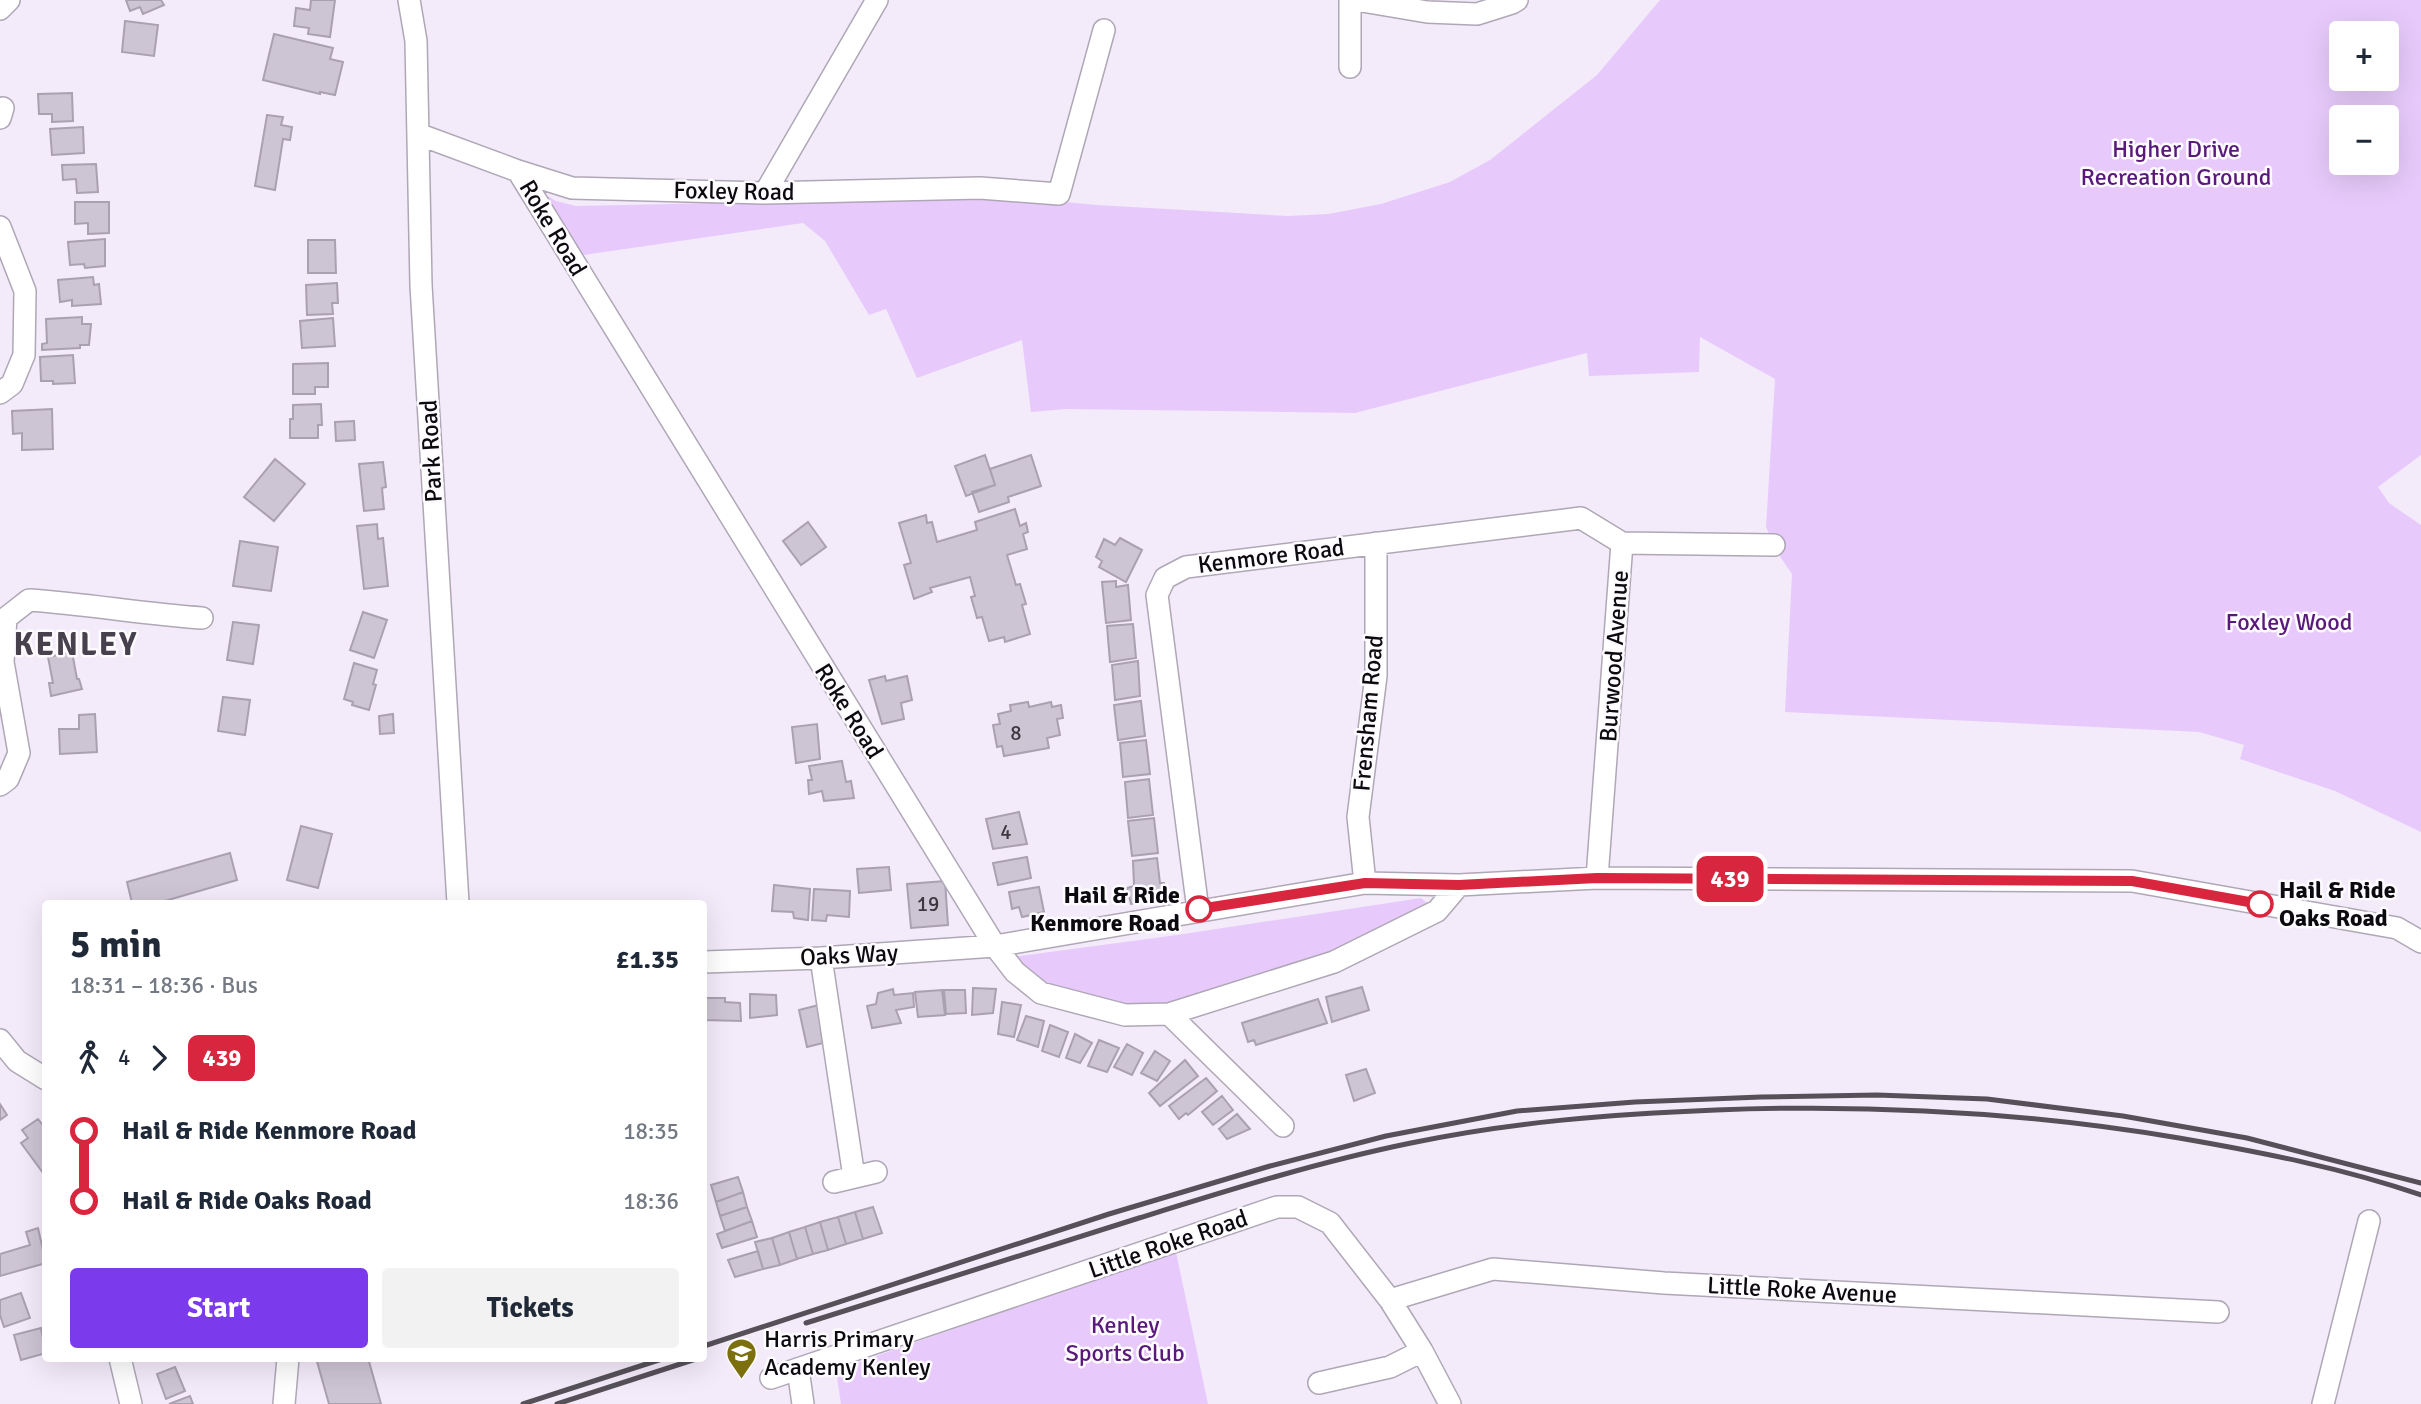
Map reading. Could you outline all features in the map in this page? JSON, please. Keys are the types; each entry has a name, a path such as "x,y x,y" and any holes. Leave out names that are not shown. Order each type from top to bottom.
{"street":[{"path":"0,9 9,0"},
{"name":"Park Road","path":"409,0 416,41 421,285 458,900"},
{"path":"765,193 877,0"},
{"path":"1350,0 1350,67"},
{"path":"1356,0 1427,12 1477,14 1512,4 1517,0"},
{"name":"Foxley Road","path":"418,134 572,188 765,193 980,188 1059,194 1104,30"},
{"name":"Roke Road","path":"518,171 995,946 1015,972 1041,993 1125,1015 1168,1014 1334,962 1437,912 1459,885"},
{"path":"0,226 25,291 24,355 12,384 0,393"},
{"name":"Kenmore Road","path":"1198,910 1157,595 1165,578 1186,567 1581,518 1622,543"},
{"name":"Frensham Road","path":"1365,883 1358,817 1376,676 1376,543"},
{"name":"Burwood Avenue","path":"1597,878 1622,543 1774,545"},
{"path":"0,785 8,779 19,753 3,662 6,618 29,600 202,618"},
{"name":"Oaks Way","path":"707,962 821,958 995,946 1365,883 1459,885 1597,878 2132,881 2397,928 2421,942"},
{"path":"821,958 844,1179 876,1172"},
{"path":"1168,1014 1283,1126"},
{"path":"0,1040 17,1061 42,1077"},
{"name":"Little Roke Road","path":"771,1378 1277,1207 1298,1207 1331,1223 1390,1300 1422,1351 1450,1404"},
{"path":"2323,1404 2369,1221"},
{"name":"Little Roke Avenue","path":"1390,1300 1493,1269 1664,1283 2218,1312"},
{"path":"1320,1383 1390,1367 1422,1351"},
{"path":"121,1362 131,1404"},
{"path":"284,1404 288,1362"},
{"path":"798,1369 803,1404"}],"green space":[{"path":"1660,0 2421,0 2421,455 2378,487 2389,503 2421,525 2421,832 2335,791 2240,759 2244,745 2199,732 1785,712 1792,574 1779,555 1766,527 1775,379 1700,337 1699,372 1589,376 1587,353 1355,413 1066,409 1031,412 1022,340 917,378 886,309 869,315 825,241 803,223 577,256 531,186 556,201 576,206 978,194 1097,205 1288,216 1328,214 1381,204 1450,182 1490,160 1597,75"},
{"path":"1421,898 1437,911 1169,1014 1041,993 1004,958 1177,935"},
{"name":"Kenley Sports Club","path":"1176,1252 1208,1404 841,1404 836,1370"}],"building":[{"path":"126,0 161,0 164,5 143,14 140,7 130,11"},
{"path":"311,0 335,0 330,37 308,34 309,28 294,26 296,8 310,10"},
{"path":"125,21 158,25 154,56 122,52"},
{"path":"274,34 333,48 330,59 343,62 335,95 263,80"},
{"path":"72,93 73,121 52,122 52,114 39,114 38,94"},
{"path":"267,115 283,117 281,125 292,127 290,140 283,139 275,190 255,186"},
{"path":"83,127 84,153 52,155 50,129"},
{"path":"96,164 98,192 77,193 76,179 63,180 62,165"},
{"path":"75,202 109,202 109,233 88,234 88,223 75,224"},
{"path":"105,239 105,266 85,268 84,264 70,265 68,242"},
{"path":"308,240 335,240 336,273 308,273"},
{"path":"93,277 94,285 99,284 101,304 72,306 72,300 60,302 58,280"},
{"path":"337,283 338,303 332,303 333,314 307,315 306,285"},
{"path":"82,317 82,324 91,324 89,345 42,350 42,344 47,343 46,319"},
{"path":"333,318 335,346 302,348 300,321"},
{"path":"73,355 75,383 53,384 53,381 41,381 40,357"},
{"path":"328,363 328,387 315,387 315,394 293,394 293,364"},
{"path":"321,404 322,425 318,425 318,438 290,438 293,405"},
{"path":"52,409 53,449 22,450 22,433 13,434 12,411"},
{"path":"354,421 355,440 336,441 335,422"},
{"path":"985,455 995,485 966,496 955,466"},
{"path":"1031,455 1041,486 1008,497 1009,502 979,512 972,492 995,485 990,469"},
{"path":"275,459 305,484 274,521 244,497"},
{"path":"383,462 386,487 382,488 384,509 364,511 359,464"},
{"path":"1015,509 1020,526 1026,523 1028,532 1023,534 1027,549 1007,555 1016,585 1020,584 1026,604 1022,605 1030,634 1005,642 1004,637 989,641 982,617 977,618 971,597 975,596 970,577 930,588 932,592 914,599 904,565 911,563 899,523 926,515 927,523 932,522 937,542 977,530 975,522"},
{"path":"808,522 826,547 801,565 783,541"},
{"path":"377,524 378,539 383,538 388,586 364,589 357,526"},
{"path":"1120,538 1142,550 1126,582 1099,567 1102,561 1096,557 1104,539 1115,545"},
{"path":"240,541 278,547 271,591 233,586"},
{"path":"1116,581 1116,587 1128,585 1131,620 1106,623 1102,582"},
{"path":"363,612 387,620 374,658 350,650"},
{"path":"233,622 259,625 253,664 227,660"},
{"path":"1133,624 1136,658 1110,662 1107,626"},
{"path":"72,652 77,679 82,689 51,696 49,683 53,683 48,657"},
{"path":"1138,661 1140,696 1115,700 1112,665"},
{"path":"354,663 377,670 369,710 352,705 353,702 344,699"},
{"path":"885,676 886,681 907,676 912,700 901,703 904,719 882,724 869,680"},
{"path":"223,697 250,700 245,735 218,731"},
{"path":"1141,701 1145,736 1118,740 1114,705"},
{"path":"1028,702 1029,707 1051,702 1052,707 1061,705 1063,718 1057,719 1060,735 1047,738 1049,748 1004,756 1002,746 997,747 993,725 1000,724 998,714 1011,711 1010,705"},
{"path":"95,714 97,752 60,754 59,729 79,729 79,715"},
{"path":"393,714 394,733 380,734 379,716"},
{"path":"817,724 820,759 796,763 792,727"},
{"path":"1146,740 1150,774 1123,777 1120,743"},
{"path":"842,761 846,782 851,781 854,798 824,801 822,791 809,794 808,780 812,780 809,766"},
{"path":"1149,779 1153,815 1128,818 1125,782"},
{"path":"1019,812 1027,844 993,849 986,819"},
{"path":"1154,818 1158,853 1132,856 1128,821"},
{"path":"301,826 332,834 318,888 287,880"},
{"path":"230,853 237,880 168,900 131,900 127,882"},
{"path":"1027,857 1031,878 998,885 993,863"},
{"path":"1157,858 1160,883 1164,883 1166,899 1131,904 1127,888 1134,886 1133,861"},
{"path":"889,867 891,890 859,893 857,869"},
{"path":"945,881 948,925 911,928 907,884"},
{"path":"774,885 810,889 808,920 794,918 793,912 772,911"},
{"path":"1039,887 1044,912 1022,917 1019,907 1012,909 1009,892"},
{"path":"814,889 850,891 849,917 827,915 826,921 812,920"},
{"path":"1362,987 1369,1010 1332,1022 1326,997"},
{"path":"973,988 996,989 993,1013 972,1015"},
{"path":"893,989 894,995 913,993 914,1007 896,1010 901,1023 872,1028 867,1006 876,1004 878,993"},
{"path":"942,990 945,1015 918,1017 915,992"},
{"path":"944,990 965,990 966,1013 946,1014"},
{"path":"750,994 776,995 777,1015 750,1018"},
{"path":"707,998 725,998 725,1002 740,1003 741,1021 707,1020"},
{"path":"1318,999 1327,1023 1256,1045 1254,1040 1248,1042 1242,1023"},
{"path":"1002,1002 1021,1005 1014,1037 998,1034"},
{"path":"823,1004 829,1030 821,1031 823,1043 807,1047 799,1010"},
{"path":"1026,1016 1044,1021 1038,1047 1017,1040"},
{"path":"1050,1025 1068,1032 1059,1057 1042,1051"},
{"path":"1075,1034 1092,1043 1080,1063 1066,1058"},
{"path":"1099,1040 1119,1048 1107,1072 1088,1066"},
{"path":"1127,1044 1143,1053 1132,1075 1114,1067"},
{"path":"1155,1051 1170,1061 1157,1081 1141,1073"},
{"path":"1185,1060 1198,1076 1160,1106 1149,1093"},
{"path":"1366,1069 1375,1093 1354,1101 1346,1075"},
{"path":"1206,1078 1217,1091 1188,1115 1186,1113 1179,1119 1169,1106"},
{"path":"1222,1096 1233,1110 1213,1125 1202,1112"},
{"path":"0,1104 7,1115 0,1120"},
{"path":"1237,1114 1250,1129 1227,1139 1219,1129"},
{"path":"38,1119 42,1124 42,1172 21,1143 28,1138 22,1130"},
{"path":"738,1177 743,1192 716,1202 711,1185"},
{"path":"743,1192 747,1207 720,1216 716,1202"},
{"path":"747,1207 752,1221 725,1231 720,1216"},
{"path":"873,1207 882,1233 863,1239 855,1212"},
{"path":"855,1212 863,1239 846,1244 838,1217"},
{"path":"838,1217 846,1244 828,1250 820,1222"},
{"path":"752,1221 757,1237 722,1248 717,1234"},
{"path":"820,1222 828,1250 813,1254 805,1227"},
{"path":"805,1227 813,1254 797,1259 789,1232"},
{"path":"38,1228 42,1264 0,1276 0,1254 30,1245 26,1232"},
{"path":"789,1232 797,1259 780,1265 772,1238"},
{"path":"772,1238 780,1265 763,1269 755,1242"},
{"path":"758,1251 763,1269 735,1277 728,1260"},
{"path":"21,1293 30,1318 4,1327 0,1315 0,1300"},
{"path":"41,1328 42,1354 21,1360 14,1335"},
{"path":"317,1362 369,1362 381,1404 329,1404"},
{"path":"175,1367 185,1391 166,1399 157,1374"},
{"path":"190,1396 193,1404 169,1404"}],"railway":[{"path":"707,1345 1109,1214 1270,1166 1386,1136 1517,1111 1635,1102 1761,1097 1877,1095 1987,1099 2123,1116 2247,1138 2421,1183"},
{"path":"806,1323 1206,1197 1342,1159 1449,1136 1524,1124 1601,1117 1774,1108 1890,1109 2006,1116 2121,1129 2240,1149 2332,1169 2421,1195"},
{"path":"523,1404 653,1362"},
{"path":"557,1404 687,1362"}],"bus line":[{"name":"439","path":"1199,909 1365,883 1459,885 1597,878 2132,881 2260,904"}],"place":[{"name":"Hail & Ride Oaks Road","path":"2260,904"},
{"name":"Hail & Ride Kenmore Road","path":"1199,909"},
{"name":"Harris Primary Academy Kenley","path":"741,1380"}],"district":[{"name":"KENLEY","path":"76,644"}],"park label":[{"name":"Higher Drive Recreation Ground","path":"2176,163"},
{"name":"Foxley Wood","path":"2289,622"}]}
